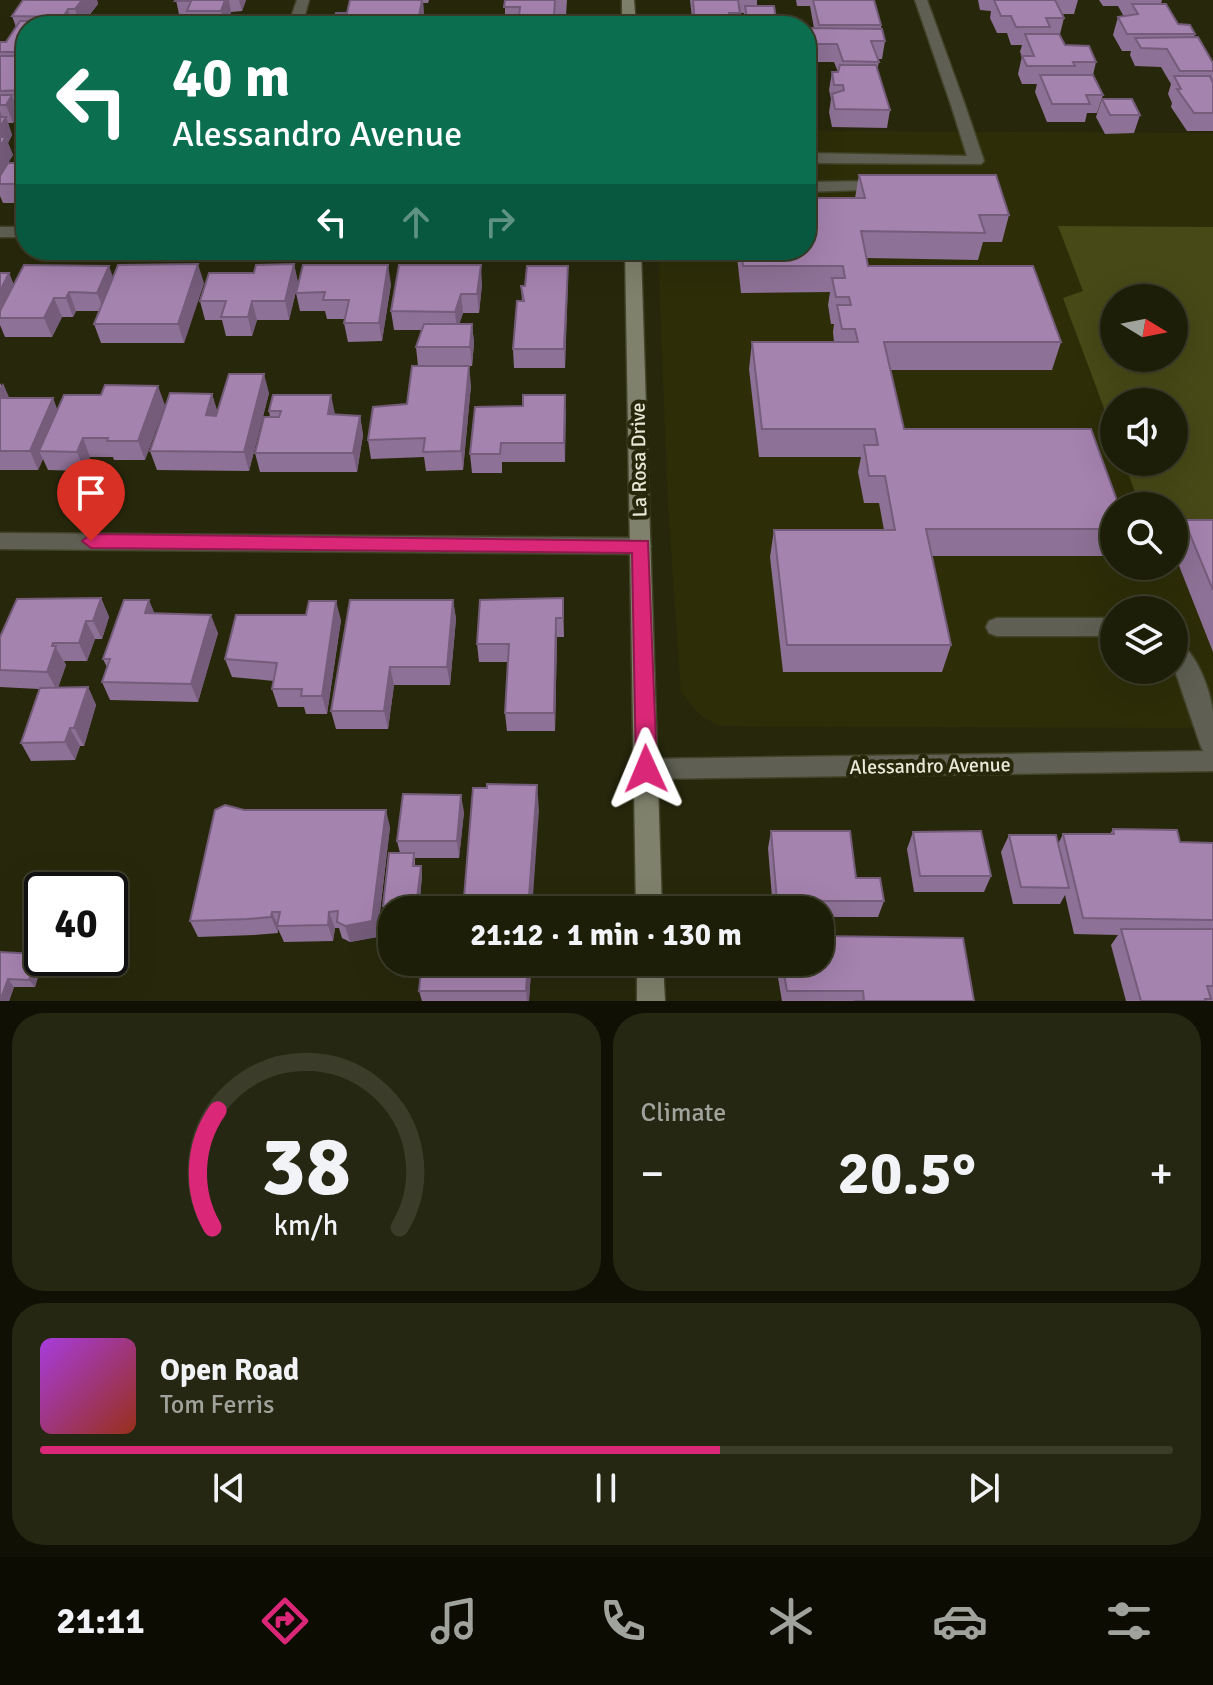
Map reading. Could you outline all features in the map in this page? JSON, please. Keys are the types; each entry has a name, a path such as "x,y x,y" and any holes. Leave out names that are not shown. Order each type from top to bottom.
{"street":[{"path":"921,0 983,177"},
{"path":"816,158 976,161"},
{"path":"816,187 893,186"},
{"name":"La Rosa Drive","path":"633,260 649,896"},
{"path":"0,541 641,546"},
{"path":"997,627 1100,627"},
{"path":"1188,670 1213,747"},
{"name":"Alessandro Avenue","path":"646,769 1213,761"},
{"path":"650,976 651,1001"}],"shaded area":[{"path":"816,131 1213,133 1213,728 719,726 699,714 681,692 668,503 658,260 816,260"},
{"path":"1058,226 1213,227 1213,536 1188,536 1188,492 1135,492 1129,476 1188,476 1188,388 1100,388 1100,397 1063,298 1083,291"}],"building":[{"path":"23,0 82,0 75,9 68,9 64,16 12,16"},
{"path":"176,0 225,0 221,11 187,11 191,1"},
{"path":"350,0 422,0 419,16 335,16 336,13 347,13"},
{"path":"505,0 555,0 554,16 519,16 520,7 504,7"},
{"path":"693,0 738,0 740,13 694,16"},
{"path":"813,0 874,0 881,25 819,25"},
{"path":"994,0 1055,0 1064,18 1046,18 1050,27 1016,27 1011,16 1001,16"},
{"path":"1132,4 1166,4 1178,24 1190,25 1195,34 1127,34 1118,17 1138,14"},
{"path":"745,6 774,6 776,16 747,16"},
{"path":"16,27 16,52 0,52 0,42 6,42"},
{"path":"816,28 882,29 885,41 871,41 879,62 843,61 837,44 816,44"},
{"path":"1025,34 1059,34 1065,45 1089,46 1096,62 1073,62 1075,66 1027,66 1022,56 1034,56"},
{"path":"1198,37 1213,63 1213,71 1180,71 1167,49 1141,48 1135,38"},
{"path":"0,56 16,56 16,90 0,91"},
{"path":"840,65 876,65 890,110 835,109 832,94 844,90 843,85 834,85 832,72 838,72"},
{"path":"1040,75 1093,75 1103,95 1086,95 1090,104 1052,104"},
{"path":"1174,76 1210,76 1213,83 1213,113 1194,113 1177,89 1181,89"},
{"path":"0,95 12,95 6,105 0,105"},
{"path":"1102,99 1132,99 1140,115 1110,115"},
{"path":"8,163 16,163 16,184 0,184 0,176"},
{"path":"859,175 996,175 1009,215 979,215 985,233 861,231 868,266 1033,266 1061,342 884,342 904,429 1091,429 1100,454 1100,476 1108,476 1114,492 1100,492 1100,529 926,529 951,645 787,645 774,530 895,530 885,476 869,476 864,445 878,445 875,429 762,429 752,342 858,342 855,329 842,329 837,305 851,305 849,297 836,297 832,278 845,278 843,266 743,266 743,260 816,260 816,198 865,198"},
{"path":"198,264 178,324 94,324 118,265"},
{"path":"294,264 285,301 252,301 248,317 221,317 226,301 200,301 209,273 254,273 256,265"},
{"path":"24,265 109,266 97,293 69,292 66,298 54,298 44,318 0,318 0,311"},
{"path":"303,265 388,265 379,323 344,323 349,300 323,300 325,292 296,293"},
{"path":"399,265 481,265 477,294 461,294 455,312 391,311"},
{"path":"527,266 568,266 564,349 513,349 517,301 524,301 521,286 525,286"},
{"path":"0,273 9,273 0,291"},
{"path":"424,324 472,324 470,347 416,347"},
{"path":"412,366 469,366 461,451 423,452 425,438 368,440 373,407 407,404"},
{"path":"229,374 264,374 244,452 150,451 170,393 212,394 206,415 216,416"},
{"path":"105,385 158,386 138,441 83,438 77,452 39,451 64,395 101,395"},
{"path":"273,395 331,395 328,414 360,416 353,453 255,453 264,417 279,417 281,411 269,411"},
{"path":"523,395 565,395 564,443 501,443 500,454 470,454 475,407 523,406"},
{"path":"0,398 53,398 30,451 0,451"},
{"path":"1188,520 1213,520 1213,590 1188,530"},
{"path":"101,598 93,621 86,621 79,643 53,643 52,646 56,646 47,672 0,670 0,637 17,599"},
{"path":"563,598 563,618 556,618 554,713 505,713 509,644 477,644 480,600"},
{"path":"124,600 149,600 145,613 211,615 191,684 102,682 110,659 103,659"},
{"path":"350,600 453,600 447,667 390,667 384,711 331,711"},
{"path":"309,601 336,601 322,696 301,696 302,689 272,689 277,663 225,659 236,615 306,615"},
{"path":"88,687 74,728 70,728 65,742 21,743 40,688"},
{"path":"487,784 537,785 529,896 464,896 473,788 487,788"},
{"path":"403,794 461,795 457,841 397,841"},
{"path":"225,805 244,810 386,810 372,921 345,926 337,922 338,911 329,912 328,925 277,926 280,912 272,912 271,917 190,921 215,810"},
{"path":"1113,829 1177,830 1180,842 1213,843 1213,920 1083,918 1063,834 1114,834"},
{"path":"771,831 850,831 856,878 880,878 884,901 834,901 834,896 777,896"},
{"path":"981,831 991,876 920,876 913,832"},
{"path":"1009,835 1056,835 1069,888 1021,887"},
{"path":"389,853 414,853 413,866 421,866 417,896 384,896"},
{"path":"1121,929 1213,929 1213,986 1207,986 1211,999 1141,1001"},
{"path":"834,936 963,938 974,1001 864,1001 863,991 787,991 784,976 834,976"},
{"path":"0,952 24,953 24,976 30,976 29,980 8,979 0,1001"},
{"path":"421,976 527,976 526,991 419,991"}],"route":[{"path":"91,541 641,546 646,769"}]}
